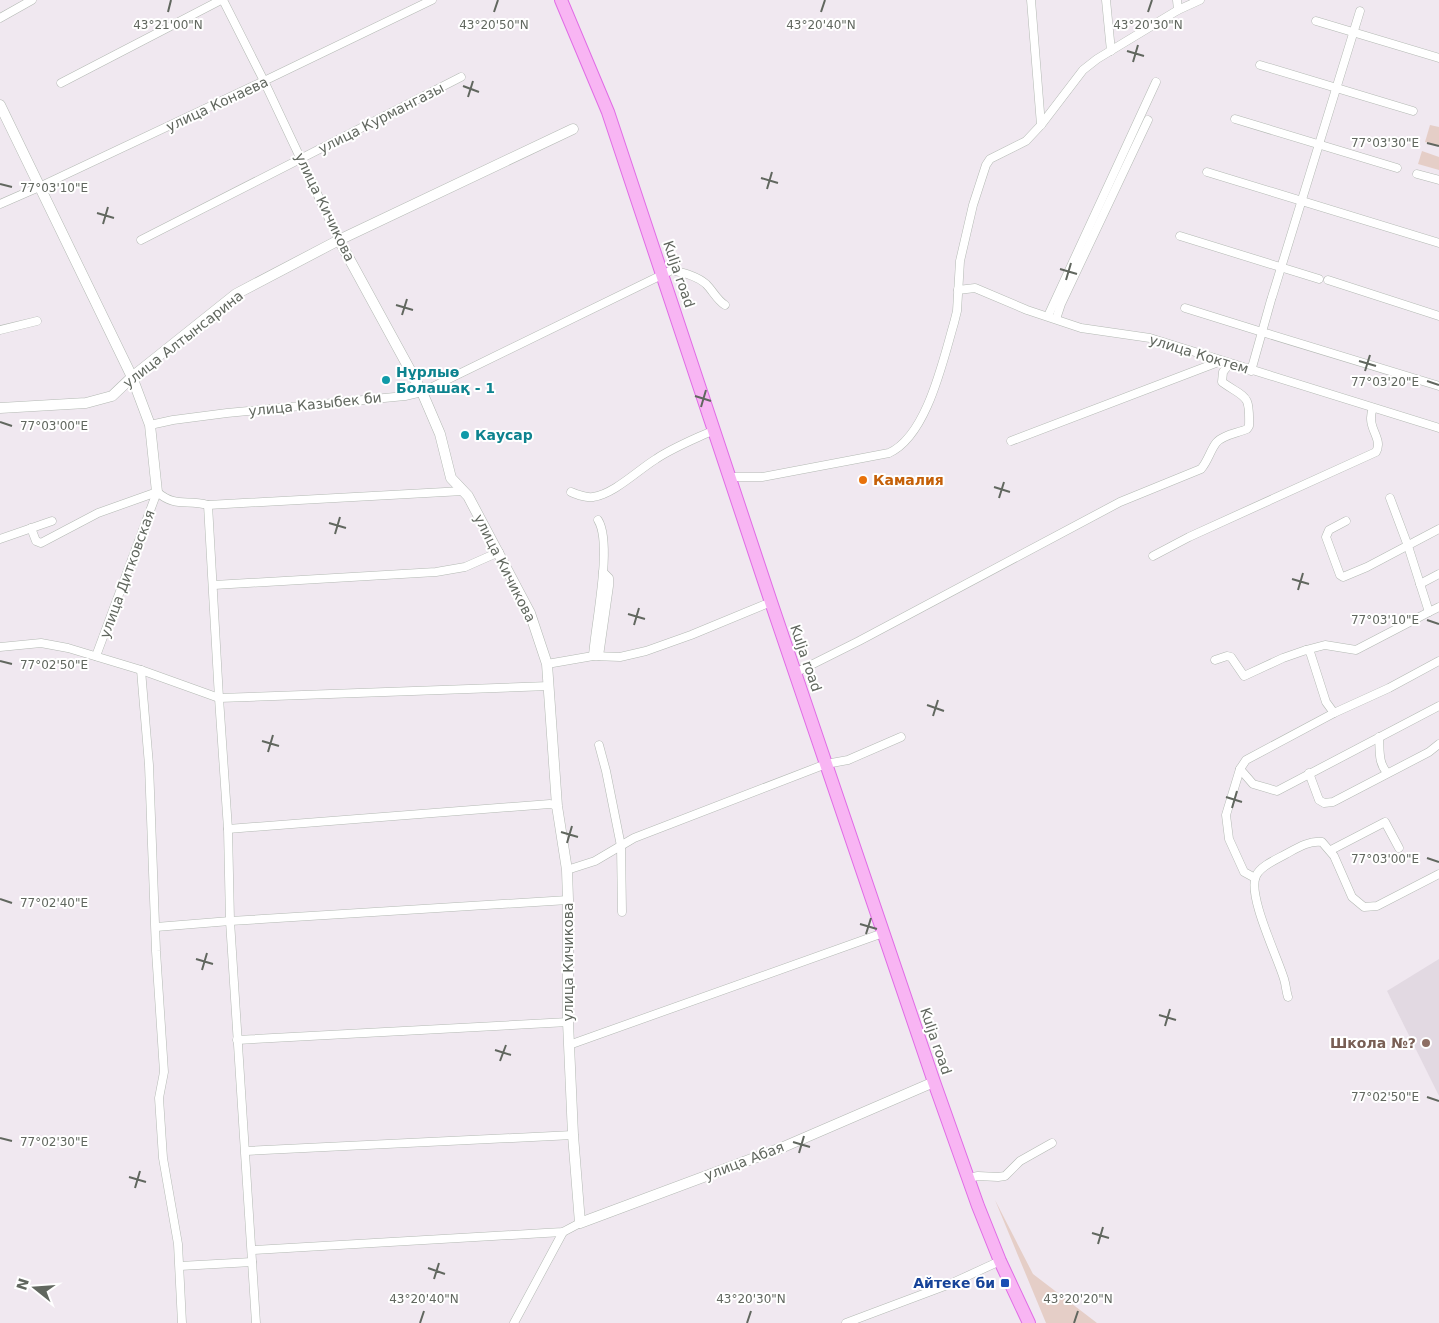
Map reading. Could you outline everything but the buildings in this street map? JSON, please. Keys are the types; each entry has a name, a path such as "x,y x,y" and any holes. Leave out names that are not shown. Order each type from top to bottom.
{"main road":[{"name":"Kulja road","path":"562,0 608,112 771,602 934,1082 1000,1261 1029,1323"}],"street":[{"path":"0,18 32,0"},
{"path":"61,83 222,0"},
{"name":"улица Кичикова","path":"222,0 264,81 339,240 422,392 440,434 451,478 464,491 499,552 530,613 547,664 557,806 566,870 568,900 568,1022 573,1135 580,1223"},
{"name":"улица Конаева","path":"0,204 264,81 432,0"},
{"path":"1031,0 1042,125"},
{"path":"1106,0 1110,51"},
{"path":"1177,0 1178,10"},
{"path":"730,477 762,477 889,453 898,449 913,432 932,395 954,323 960,261 973,204 986,165 990,159 1026,141 1042,125 1084,70 1097,59 1178,10 1200,0"},
{"path":"1251,370 1281,266 1360,11"},
{"path":"1316,21 1439,58"},
{"path":"1260,65 1413,111"},
{"name":"улица Курмангазы","path":"141,240 461,77"},
{"path":"1048,316 1156,82"},
{"path":"0,105 132,377 150,426 157,492 171,502 193,501 208,504 464,491"},
{"path":"1234,119 1397,168"},
{"path":"1056,319 1061,304 1148,120"},
{"name":"улица Алтынсарина","path":"0,408 86,403 112,396 132,377 236,294 339,240 573,129"},
{"path":"1207,172 1439,243"},
{"path":"1417,174 1439,180"},
{"path":"1180,236 1319,279"},
{"path":"663,274 672,270 691,276 706,284 719,301 726,305"},
{"name":"улица Казыбек би","path":"150,426 173,420 227,413 405,396 422,392 663,274"},
{"path":"1328,280 1439,316"},
{"name":"улица Коктем","path":"958,290 975,288 1081,328 1150,338 1439,428"},
{"path":"1185,308 1439,386"},
{"path":"0,330 37,321"},
{"path":"1011,441 1221,361"},
{"path":"795,673 859,642 1120,502 1201,469 1215,444 1220,439 1247,430 1249,426 1248,400 1222,382 1223,372 1230,364"},
{"path":"1153,556 1189,537 1376,452 1379,444 1370,420 1373,408"},
{"path":"571,492 580,496 592,497 599,495 619,485 662,455 714,430"},
{"path":"31,528 38,543 46,542 98,513 157,492"},
{"name":"улица Дитковская","path":"96,656 157,492"},
{"path":"1390,498 1430,612"},
{"path":"208,504 228,829 230,921 256,1323"},
{"path":"596,656 603,572 602,528 598,520"},
{"path":"0,539 52,521"},
{"path":"1346,521 1329,530 1326,537 1341,576 1346,576 1368,567 1439,529"},
{"path":"214,585 436,572 465,567 499,552"},
{"path":"1420,584 1439,574"},
{"path":"547,664 596,656 620,658 646,651 691,635 771,602"},
{"path":"1215,660 1227,656 1231,657 1244,676 1283,658 1325,645 1356,650 1439,608"},
{"path":"0,647 41,643 96,656 219,698 549,686"},
{"path":"1306,650 1310,652 1326,702 1334,713"},
{"path":"1255,878 1244,872 1229,839 1226,815 1240,769 1246,760 1334,713 1389,688 1439,661"},
{"path":"141,670 148,756 156,951 164,1072 158,1098 163,1158 178,1244 182,1323"},
{"path":"1240,769 1253,784 1277,791 1439,706"},
{"path":"566,870 595,861 634,838 826,764 848,760 901,737"},
{"path":"1379,737 1379,757 1381,766 1387,773"},
{"path":"1309,773 1319,800 1324,803 1333,802 1430,752 1439,744"},
{"path":"599,745 621,846 622,912"},
{"path":"228,829 550,804 557,806"},
{"path":"1331,850 1385,822 1399,848"},
{"path":"1288,998 1284,980 1258,905 1254,884 1255,878 1261,869 1280,857 1315,841 1322,842 1331,850 1352,897 1364,907 1376,906 1439,874"},
{"path":"156,927 568,900"},
{"path":"569,1045 883,933"},
{"path":"237,1040 568,1022"},
{"name":"улица Абая","path":"580,1223 781,1148 934,1082"},
{"path":"246,1151 573,1135"},
{"path":"968,1178 1005,1176 1020,1161 1052,1142"},
{"path":"252,1250 563,1232 580,1223"},
{"path":"514,1323 563,1232"},
{"path":"846,1323 950,1284 1000,1261"},
{"path":"180,1266 252,1262"}],"shaded area":[{"path":"1430,125 1439,127 1439,146 1425,142"},
{"path":"1422,151 1439,157 1439,170 1418,164"},
{"name":"Школа №?","path":"1439,959 1439,1096 1387,991"},
{"path":"995,1200 1033,1274 1097,1323 1046,1323"}],"place":[{"name":"Нұрлыө Болашақ - 1","path":"386,380"},
{"name":"Каусар","path":"465,435"},
{"name":"Камалия","path":"863,480"},
{"name":"Школа №?","path":"1426,1043"},
{"name":"Айтеке би","path":"1005,1283"}]}
